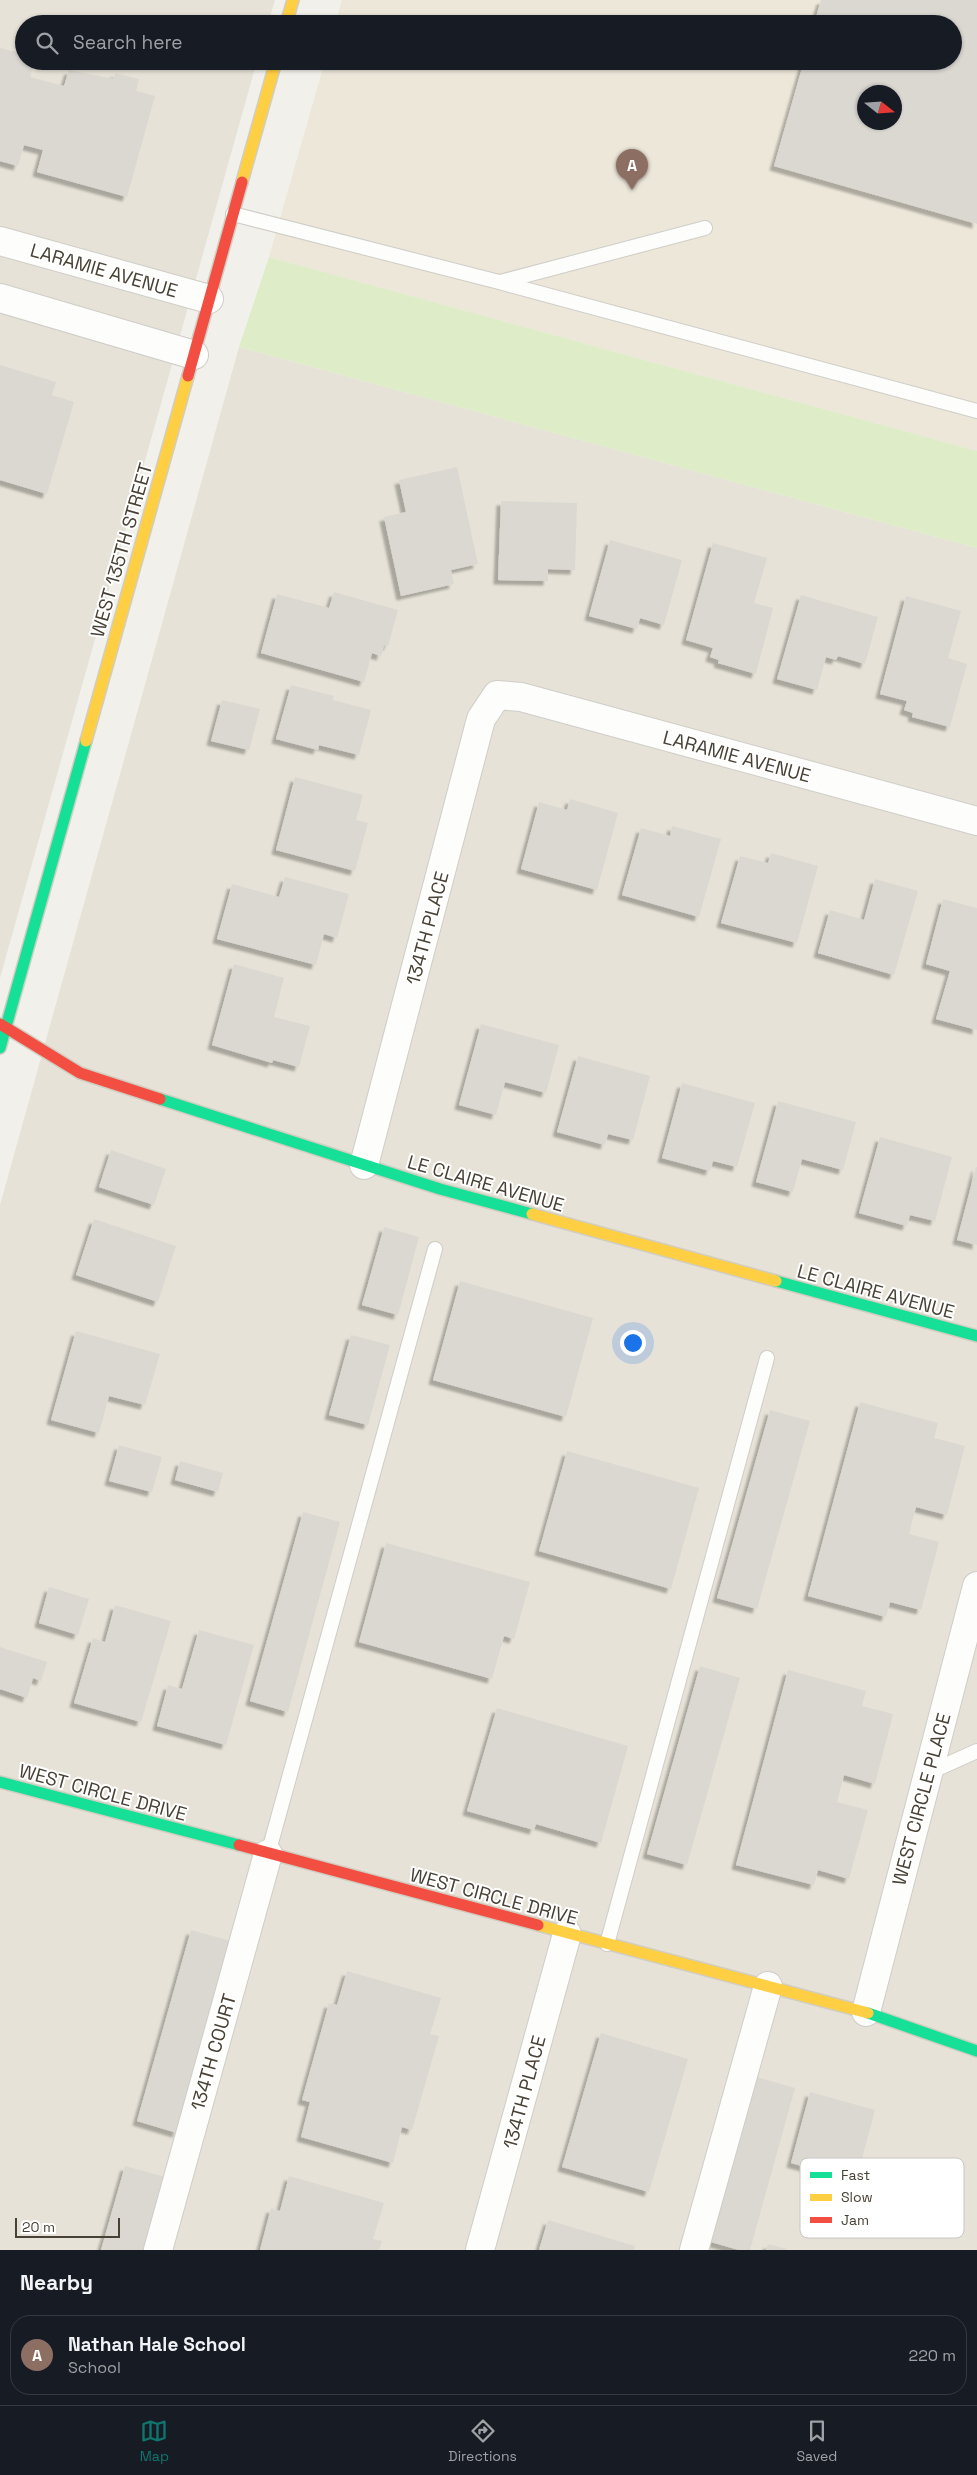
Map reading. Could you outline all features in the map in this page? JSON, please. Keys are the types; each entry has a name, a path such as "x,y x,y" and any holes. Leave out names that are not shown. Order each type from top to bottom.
{"street":[{"path":"289,15 293,0"},
{"name":"WEST 135TH STREET","path":"0,1048 3,1026 273,70"},
{"name":"LARAMIE AVENUE","path":"0,241 209,299"},
{"path":"0,298 194,354"},
{"name":"LARAMIE AVENUE","path":"497,695 521,697 977,821"},
{"name":"134TH PLACE","path":"364,1165 481,719 497,695"},
{"name":"LE CLAIRE AVENUE","path":"3,1026 80,1074 364,1165 440,1189 977,1336"},
{"name":"WEST CIRCLE PLACE","path":"866,2012 976,1592"},
{"name":"WEST CIRCLE DRIVE","path":"0,1782 866,2012 977,2051"},
{"name":"134TH COURT","path":"158,2250 268,1854"},
{"name":"134TH PLACE","path":"480,2250 567,1934"},
{"path":"694,2250 768,1986"}],"lane":[{"path":"233,214 499,282 977,411"},
{"path":"499,282 705,228"},
{"path":"268,1854 435,1249"},
{"path":"607,1944 767,1358"},
{"path":"928,1773 977,1751"}],"shaded area":[{"path":"0,0 275,0 271,15 15,15 15,70 254,70 0,978"},
{"path":"342,0 977,0 977,451 269,257 322,70 962,70 962,15 338,15"},
{"path":"239,347 977,548 977,2250 0,2250 0,1205"}],"green space":[{"path":"269,257 977,451 977,548 239,347"}],"building":[{"path":"821,0 977,0 977,224 774,166 801,70 962,70 962,15 817,15"},
{"path":"0,48 15,52 15,70 32,70 30,77 64,86 69,70 114,79 115,73 139,79 136,91 155,96 127,197 37,172 43,150 24,145 18,166 0,161"},
{"path":"0,365 56,382 52,395 74,402 47,494 0,480"},
{"path":"457,467 478,564 451,570 454,584 401,596 384,517 406,512 399,480"},
{"path":"501,501 577,503 575,570 548,569 548,581 498,580"},
{"path":"610,540 682,560 664,625 640,618 637,629 589,616"},
{"path":"713,543 767,558 754,603 773,608 756,674 718,663 719,660 710,657 713,648 686,640"},
{"path":"334,592 398,610 388,646 384,645 381,656 372,653 364,682 261,653 277,594 329,608"},
{"path":"801,595 878,617 865,664 838,656 836,660 826,657 817,690 777,679"},
{"path":"906,596 961,611 948,658 967,664 950,727 912,717 913,713 904,710 907,701 880,694"},
{"path":"291,685 334,696 333,700 371,710 359,755 319,745 318,750 276,739"},
{"path":"222,700 260,709 249,750 211,741"},
{"path":"295,777 363,795 356,820 368,823 355,871 276,850"},
{"path":"570,799 618,813 597,890 521,869 539,802 567,810"},
{"path":"672,826 721,839 699,917 622,895 641,828 670,836"},
{"path":"771,853 818,866 797,943 721,923 740,856 768,863"},
{"path":"285,877 349,894 337,938 324,934 316,965 217,939 232,884 279,897"},
{"path":"875,879 918,891 894,975 818,953 830,910 864,920"},
{"path":"943,899 977,908 977,1030 936,1019 950,971 926,964"},
{"path":"234,964 284,978 274,1017 310,1026 299,1067 273,1060 272,1063 212,1045"},
{"path":"481,1024 559,1045 546,1093 505,1082 496,1115 459,1105"},
{"path":"578,1056 650,1076 633,1140 608,1134 605,1145 557,1132"},
{"path":"682,1083 755,1103 737,1167 713,1161 710,1171 662,1158"},
{"path":"778,1101 856,1122 843,1170 802,1159 793,1192 756,1182"},
{"path":"880,1137 952,1157 935,1221 910,1215 907,1226 859,1213"},
{"path":"111,1150 166,1169 154,1205 99,1187"},
{"path":"977,1167 977,1245 957,1240"},
{"path":"94,1219 176,1246 158,1302 76,1275"},
{"path":"384,1227 419,1237 398,1315 362,1305"},
{"path":"460,1281 593,1318 566,1417 433,1380"},
{"path":"76,1331 160,1354 145,1405 109,1396 99,1433 51,1420"},
{"path":"351,1335 390,1345 368,1425 329,1415"},
{"path":"860,1402 938,1423 934,1438 965,1446 947,1515 916,1507 909,1534 939,1542 921,1610 890,1602 886,1617 808,1596"},
{"path":"770,1410 810,1421 757,1609 717,1598"},
{"path":"119,1445 162,1457 152,1492 109,1481"},
{"path":"567,1451 699,1488 671,1589 539,1551"},
{"path":"180,1461 223,1473 218,1492 175,1480"},
{"path":"303,1512 340,1522 288,1712 250,1701"},
{"path":"386,1543 530,1582 514,1639 504,1636 492,1679 359,1642"},
{"path":"49,1587 89,1599 78,1635 39,1623"},
{"path":"115,1605 171,1621 141,1722 74,1703 93,1638 105,1642"},
{"path":"199,1630 254,1645 226,1745 157,1726 168,1685 182,1689"},
{"path":"0,1647 47,1662 41,1681 33,1678 27,1698 0,1689"},
{"path":"700,1666 740,1678 687,1865 647,1854"},
{"path":"788,1670 866,1691 862,1706 893,1714 875,1784 844,1775 837,1802 868,1810 849,1879 818,1870 814,1885 736,1865"},
{"path":"497,1708 628,1746 601,1843 536,1824 534,1830 467,1811"},
{"path":"191,1930 231,1941 177,2133 137,2121"},
{"path":"347,1971 441,1998 430,2034 439,2036 412,2130 402,2127 393,2163 301,2137 310,2102 302,2100 329,2003 337,2005"},
{"path":"601,2033 688,2059 649,2192 562,2167"},
{"path":"757,2077 795,2088 750,2250 739,2250 711,2242"},
{"path":"810,2092 875,2110 862,2158 800,2158 800,2165 791,2163"},
{"path":"125,2166 165,2177 144,2250 101,2250"},
{"path":"289,2176 384,2203 373,2239 382,2241 379,2250 260,2250 271,2208 280,2211"},
{"path":"548,2220 635,2246 634,2250 539,2250"},
{"path":"768,2244 787,2249 787,2250 766,2250"}],"traffic: fast":[{"path":"0,1048 86,741"},
{"path":"160,1099 440,1189 532,1214"},
{"path":"776,1281 977,1336"},
{"path":"0,1782 239,1845"},
{"path":"868,2013 977,2051"}],"traffic: slow":[{"path":"289,15 293,0"},
{"path":"242,182 273,70"},
{"path":"86,741 188,376"},
{"path":"532,1214 776,1281"},
{"path":"538,1925 868,2013"}],"traffic: jam":[{"path":"188,376 242,182"},
{"path":"0,1024 80,1073 160,1099"},
{"path":"239,1845 538,1925"}],"place":[{"name":"Nathan Hale School","path":"632,190"}]}
